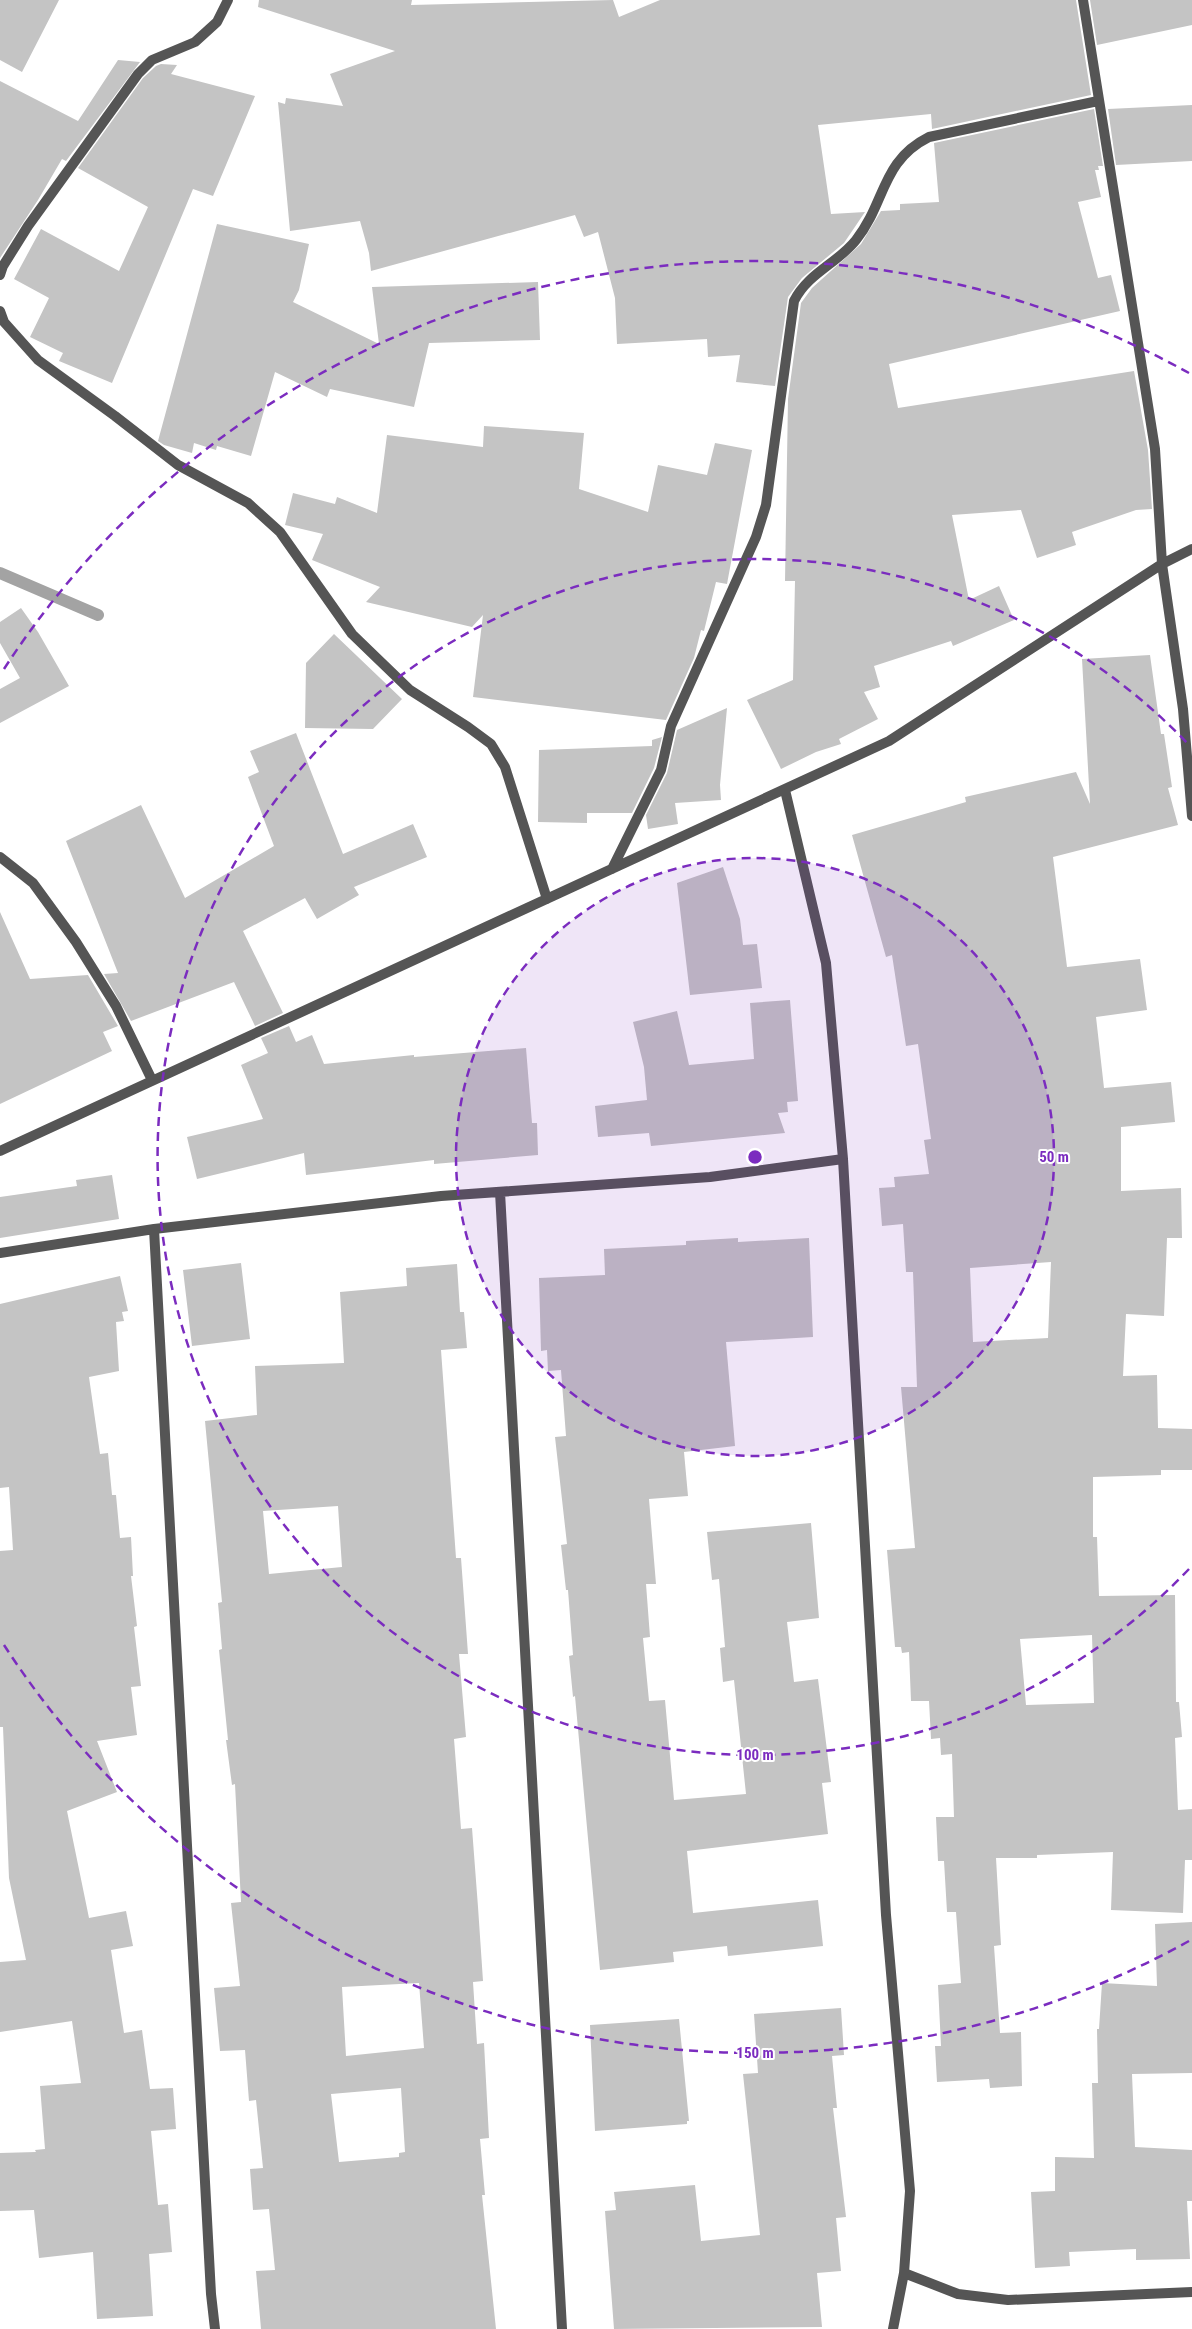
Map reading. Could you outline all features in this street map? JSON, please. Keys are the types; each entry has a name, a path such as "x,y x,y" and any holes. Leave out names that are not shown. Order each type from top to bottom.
{"street":[{"path":"0,275 3,266 28,226 138,74 152,60 195,42 217,22 228,0"},
{"path":"1083,0 1154,449 1162,564 1183,709 1192,816"},
{"path":"612,869 661,770 671,726 756,537 766,505 794,301 800,288 855,242 864,228 894,166 915,144 929,137 1098,101"},
{"path":"0,312 4,322 38,360 178,465 248,503 280,532 352,634 410,690 491,744 505,767 547,899"},
{"path":"0,1151 889,741 1162,564 1192,549"},
{"path":"784,790 826,963 843,1160 886,1915 910,2192 904,2273 893,2329"},
{"path":"0,857 33,883 76,942 116,1006 152,1080"},
{"path":"0,1253 154,1229 441,1196 710,1177 843,1160"},
{"path":"500,1192 562,2329"},
{"path":"154,1229 210,2284 216,2329"},
{"path":"904,2273 958,2294 1008,2300 1192,2292"}],"building":[{"path":"0,0 59,0 22,72 0,60"},
{"path":"259,0 412,0 411,5 613,0 619,17 660,0 1076,0 1091,95 932,129 931,114 818,125 831,214 865,212 844,243 802,278 788,297 775,386 736,382 740,355 708,357 707,339 617,344 615,298 598,232 584,237 575,215 371,271 369,253 360,221 290,231 278,102 285,104 286,98 343,106 330,74 395,51 258,7"},
{"path":"1090,0 1192,0 1192,25 1097,45"},
{"path":"118,60 140,62 66,161 62,159 0,258 0,81 78,121"},
{"path":"161,64 177,65 171,74 255,96 213,196 193,189 112,383 59,361 63,353 30,337 49,298 14,279 41,229 119,271 148,207 78,168 143,78"},
{"path":"1192,105 1192,161 1116,165 1108,109"},
{"path":"1094,109 1103,166 1098,166 1099,170 1095,170 1101,197 1078,202 1098,278 1111,275 1120,311 889,364 898,408 1134,371 1148,450 1152,509 1136,510 1072,532 1076,545 1037,558 1021,510 952,515 969,600 999,586 1014,620 953,646 951,641 874,666 880,687 864,692 878,719 839,739 841,744 816,752 781,769 747,700 793,680 795,581 785,581 788,399 801,303 812,288 861,244 881,211 900,210 900,204 939,202 934,143"},
{"path":"217,224 309,244 299,290 293,302 379,344 372,287 538,282 540,340 429,343 414,407 330,389 327,397 275,372 251,456 217,446 216,450 194,443 192,453 164,445 158,441"},
{"path":"484,426 584,433 579,489 648,512 658,465 707,475 715,443 752,450 727,584 716,582 704,631 701,630 694,658 666,720 473,697 483,615 472,627 366,602 380,587 312,560 323,534 285,525 293,493 335,504 337,497 377,513 387,435 483,447"},
{"path":"21,608 38,632 69,686 0,723 0,689 20,678 0,643 0,622"},
{"path":"334,634 402,699 373,729 305,728 306,663"},
{"path":"1150,655 1161,734 1164,734 1172,787 1168,788 1178,825 1053,857 1067,967 1140,959 1147,1010 1096,1017 1104,1088 1171,1082 1175,1122 1121,1127 1121,1191 1181,1188 1182,1238 1167,1238 1164,1316 1126,1314 1123,1376 1157,1375 1158,1428 1192,1429 1192,1470 1161,1470 1161,1475 1093,1477 1093,1537 1097,1537 1099,1596 1175,1595 1176,1702 1179,1702 1182,1737 1175,1738 1178,1810 1192,1809 1192,1860 1185,1860 1183,1913 1111,1910 1113,1852 1037,1855 1037,1858 996,1858 1001,1945 994,1946 1000,2033 1021,2032 1022,2086 990,2088 989,2079 937,2082 935,2046 941,2046 938,1985 961,1983 956,1912 947,1912 944,1861 938,1861 936,1817 954,1817 952,1754 941,1755 940,1738 931,1739 929,1701 911,1701 909,1652 902,1653 901,1647 895,1647 887,1550 915,1548 901,1387 917,1387 913,1272 906,1272 903,1224 882,1226 879,1188 895,1187 894,1177 929,1174 924,1140 931,1139 918,1044 906,1046 892,955 886,957 852,835 966,802 965,797 1076,772 1090,804 1082,659","holes":["1051,1262 1048,1338 973,1342 970,1268","1092,1635 1094,1703 1026,1705 1020,1639"]},
{"path":"727,708 720,785 721,800 675,803 678,824 648,829 646,815 667,773 677,730"},
{"path":"296,733 343,854 413,824 427,857 354,887 359,895 317,919 305,898 243,931 283,1013 255,1026 234,982 131,1021 104,974 118,973 66,841 141,805 185,898 274,846 248,777 259,772 250,751"},
{"path":"662,737 654,768 632,813 587,813 587,823 538,822 539,750 652,746 652,740"},
{"path":"723,867 740,919 743,945 757,944 762,988 690,995 677,883"},
{"path":"0,912 30,979 88,975 118,1026 103,1032 112,1051 0,1104"},
{"path":"790,1000 798,1101 787,1102 788,1112 778,1113 785,1133 651,1146 649,1133 598,1137 595,1106 647,1100 644,1067 633,1022 677,1011 689,1065 754,1059 750,1003"},
{"path":"289,1026 296,1042 312,1035 324,1064 414,1055 414,1057 526,1048 532,1123 537,1123 538,1155 434,1164 434,1160 306,1175 304,1153 197,1179 187,1137 263,1119 241,1065 268,1053 261,1038"},
{"path":"112,1175 119,1219 0,1238 0,1197 77,1186 76,1180"},
{"path":"738,1238 738,1242 809,1238 813,1337 726,1342 735,1446 684,1452 688,1496 649,1499 656,1584 646,1584 650,1637 643,1638 649,1701 665,1700 674,1800 746,1794 734,1680 723,1682 720,1648 725,1647 719,1579 712,1580 707,1532 811,1523 819,1618 787,1622 794,1682 818,1679 831,1782 822,1783 828,1834 687,1851 693,1913 818,1900 823,1946 728,1956 727,1946 673,1952 674,1962 600,1970 575,1696 573,1697 569,1656 573,1655 568,1590 566,1590 561,1545 567,1544 555,1437 566,1436 561,1370 548,1371 547,1350 541,1351 539,1278 605,1275 604,1249 686,1245 686,1241"},
{"path":"241,1263 250,1339 192,1346 183,1270"},
{"path":"457,1264 460,1312 464,1312 467,1348 441,1350 456,1558 461,1558 468,1654 459,1654 466,1737 454,1739 461,1829 472,1828 478,1907 483,1981 473,1982 477,2044 484,2043 489,2138 480,2139 485,2195 482,2195 496,2329 261,2329 256,2271 275,2270 269,2209 253,2210 250,2169 263,2168 256,2100 249,2101 245,2050 220,2051 214,1988 240,1986 231,1903 241,1902 235,1784 232,1785 226,1740 228,1740 219,1650 222,1649 218,1603 222,1602 205,1421 257,1415 255,1366 344,1363 340,1292 407,1286 406,1268","holes":["338,1506 342,1567 269,1574 263,1511","419,1983 424,2048 346,2056 342,1987","401,2088 405,2152 399,2153 399,2157 339,2162 331,2094"]},
{"path":"120,1276 128,1311 122,1312 124,1321 116,1322 119,1371 89,1377 100,1454 108,1453 112,1495 116,1495 120,1538 131,1537 133,1576 131,1576 137,1626 134,1627 141,1686 131,1687 137,1735 97,1741 117,1792 67,1811 89,1918 126,1911 133,1946 111,1950 124,2033 142,2030 150,2089 173,2088 176,2129 151,2131 158,2205 168,2204 172,2252 149,2254 153,2316 97,2319 93,2252 39,2258 34,2210 0,2211 0,2153 36,2152 35,2150 45,2149 40,2086 81,2083 72,2021 0,2032 0,1962 26,1960 9,1878 3,1727 0,1727 0,1551 13,1550 9,1487 0,1488 0,1304"},
{"path":"1192,1922 1192,2073 1132,2074 1135,2147 1192,2150 1192,2201 1187,2201 1190,2259 1136,2260 1136,2249 1069,2252 1070,2266 1035,2268 1031,2192 1055,2191 1055,2157 1094,2158 1092,2083 1098,2083 1097,2029 1099,2029 1102,1983 1157,1986 1155,1924"},
{"path":"841,2008 844,2055 832,2056 837,2108 833,2108 846,2217 836,2218 841,2271 817,2273 822,2327 614,2329 605,2211 616,2210 614,2192 695,2185 701,2241 760,2235 743,2074 758,2073 754,2014"},
{"path":"679,2019 689,2121 687,2121 687,2124 595,2131 590,2025"}],"waterway":[{"path":"0,573 98,615"}]}
